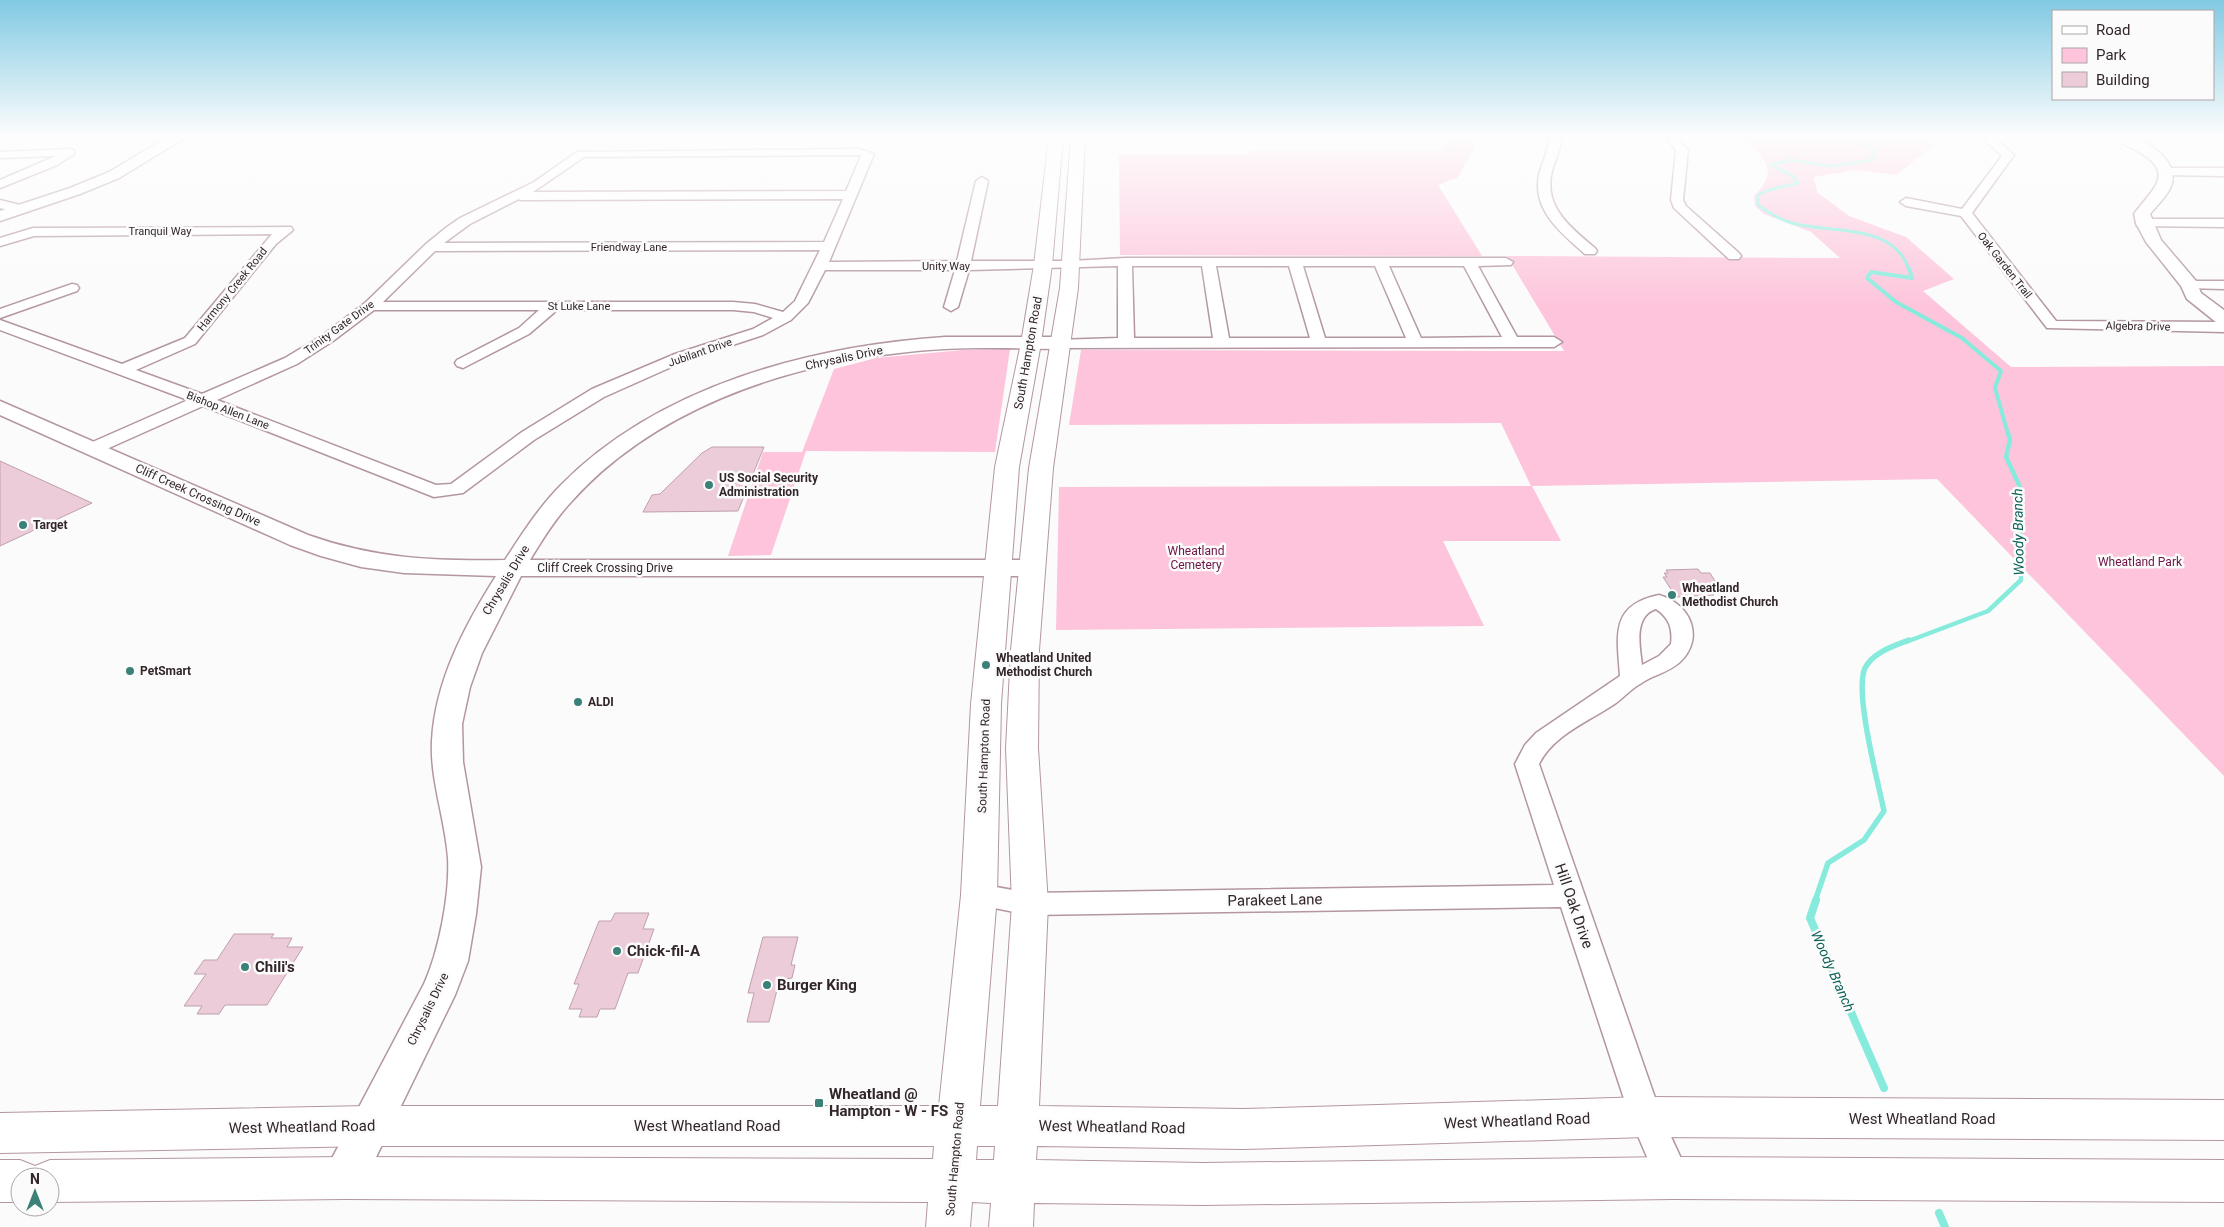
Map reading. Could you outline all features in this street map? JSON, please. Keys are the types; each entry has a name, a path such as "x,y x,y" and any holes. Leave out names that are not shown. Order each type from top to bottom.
{"main road":[{"name":"South Hampton Road","path":"948,1227 979,895 986,704 1007,467 1031,343 1043,265 1050,194"},
{"path":"1011,1227 1030,904 1022,748 1025,650 1031,568 1042,468 1062,343 1071,265 1075,194"},
{"path":"1007,467 1042,468"},
{"name":"West Wheatland Road","path":"0,1133 369,1126 1018,1126 1243,1129 1646,1118 2224,1120"},
{"path":"60,1181 344,1178 953,1180 1202,1184 1673,1178 2224,1181"}],"street":[{"path":"0,216 65,194"},
{"name":"Trinity Gate Drive","path":"94,448 303,354 370,306 431,247 465,221 523,194"},
{"path":"951,307 963,266 979,194"},
{"path":"1543,194 1543,199 1556,220 1590,251"},
{"path":"1678,194 1677,200 1680,208 1734,256"},
{"path":"1906,202 1965,213 1979,194"},
{"path":"2158,194 2142,214 2142,223 2148,235 2190,285 2193,295 2224,319"},
{"path":"520,196 849,195"},
{"name":"Jubilant Drive","path":"456,489 528,436 598,394 681,357 758,332 786,317 801,303 820,266 849,195"},
{"path":"0,204 20,209"},
{"name":"Oak Garden Trail","path":"1965,213 2052,325"},
{"path":"2142,223 2224,223"},
{"name":"Tranquil Way","path":"0,242 33,232 286,230"},
{"name":"Harmony Creek Road","path":"122,370 190,341 271,241 286,230"},
{"name":"Friendway Lane","path":"431,247 828,246"},
{"path":"1125,262 1126,344"},
{"name":"Unity Way","path":"820,266 1071,265 1125,262 1506,262"},
{"path":"1208,262 1222,344"},
{"path":"1380,262 1416,343"},
{"path":"1469,262 1512,342"},
{"path":"1295,263 1320,343"},
{"path":"2190,285 2224,285"},
{"path":"0,314 72,288"},
{"name":"St Luke Lane","path":"370,306 733,306 755,308 786,317"},
{"path":"463,363 524,331 552,306"},
{"name":"Bishop Allen Lane","path":"0,325 203,400 434,491 456,489"},
{"name":"Algebra Drive","path":"2052,325 2224,327"},
{"path":"1062,343 1554,342"},
{"name":"Chrysalis Drive","path":"344,1178 447,972 459,909 465,861 446,759 450,707 467,654 481,621 535,531 551,510 595,466 662,421 726,391 780,372 875,350 922,345 1062,343"},
{"name":"Cliff Creek Crossing Drive","path":"0,407 300,540 341,554 379,562 438,567 512,568 1031,568"},
{"name":"Hill Oak Drive","path":"1632,678 1607,699 1538,744 1529,755 1527,764 1646,1118 1673,1178"},
{"name":"Parakeet Lane","path":"979,895 1030,904 1571,896"}],"green space":[{"path":"1119,194 1444,194 1482,256 1120,255"},
{"path":"1756,194 1820,194 1849,216 1906,237 1954,279 1923,291 2011,367 2224,366 2224,776 1937,479 1532,486 1561,541 1443,541 1484,626 1056,630 1059,487 1531,486 1501,423 1069,425 1081,350 1564,351 1507,256 1840,258 1811,232 1764,214 1755,206"},
{"path":"1010,349 995,452 806,451 771,555 728,556 763,452 802,452 834,369 876,358 963,350"}],"building":[{"name":"US Social Security Administration","path":"712,447 764,447 738,511 643,512 652,495 660,494 702,453"},
{"name":"Target","path":"0,461 92,503 0,546"},
{"path":"1698,569 1701,573 1710,573 1720,589 1710,589 1714,595 1676,597 1663,577 1667,577 1664,573 1668,573 1666,570"},
{"name":"Chick-fil-A","path":"615,913 649,913 643,929 654,929 638,973 628,973 615,1009 600,1009 597,1017 579,1017 582,1009 569,1009 579,984 574,984 599,921 611,921"},
{"name":"Chili's","path":"234,934 274,934 271,938 292,938 287,947 303,947 267,1005 225,1005 219,1014 197,1014 202,1006 184,1006 206,974 194,974 204,960 217,960"},
{"name":"Burger King","path":"763,937 798,937 791,965 795,965 792,978 786,979 783,990 777,990 769,1022 747,1022 754,993 748,993"}],"waterway":[{"name":"Woody Branch","path":"1760,194 1758,205 1783,220 1807,226 1859,233 1875,237 1890,244 1901,255 1909,270"},
{"name":"Woody Branch","path":"1909,268 1912,278 1871,272 1867,278 1896,302 1962,338 2001,371 1995,388 2008,434"},
{"name":"Woody Branch","path":"1906,642 1988,611 2021,580 2020,487 2006,457 2010,440 2008,433"},
{"name":"Woody Branch","path":"1815,901 1828,863 1864,840 1884,811 1868,738 1862,696 1862,680 1865,668 1873,658 1884,650 1909,640"},
{"name":"Woody Branch","path":"1816,900 1810,918 1884,1088"},
{"name":"Woody Branch","path":"1939,1213 1945,1227"}],"place":[{"name":"US Social Security Administration","path":"709,485"},
{"name":"Target","path":"23,525"},
{"name":"Wheatland Methodist Church","path":"1672,595"},
{"name":"Wheatland United Methodist Church","path":"986,665"},
{"name":"PetSmart","path":"130,671"},
{"name":"ALDI","path":"578,702"},
{"name":"Chick-fil-A","path":"617,951"},
{"name":"Chili's","path":"245,967"},
{"name":"Burger King","path":"767,985"},
{"name":"Wheatland @ Hampton - W - FS","path":"819,1103"}],"park label":[{"name":"Wheatland Cemetery","path":"1196,558"},
{"name":"Wheatland Park","path":"2140,562"}]}
